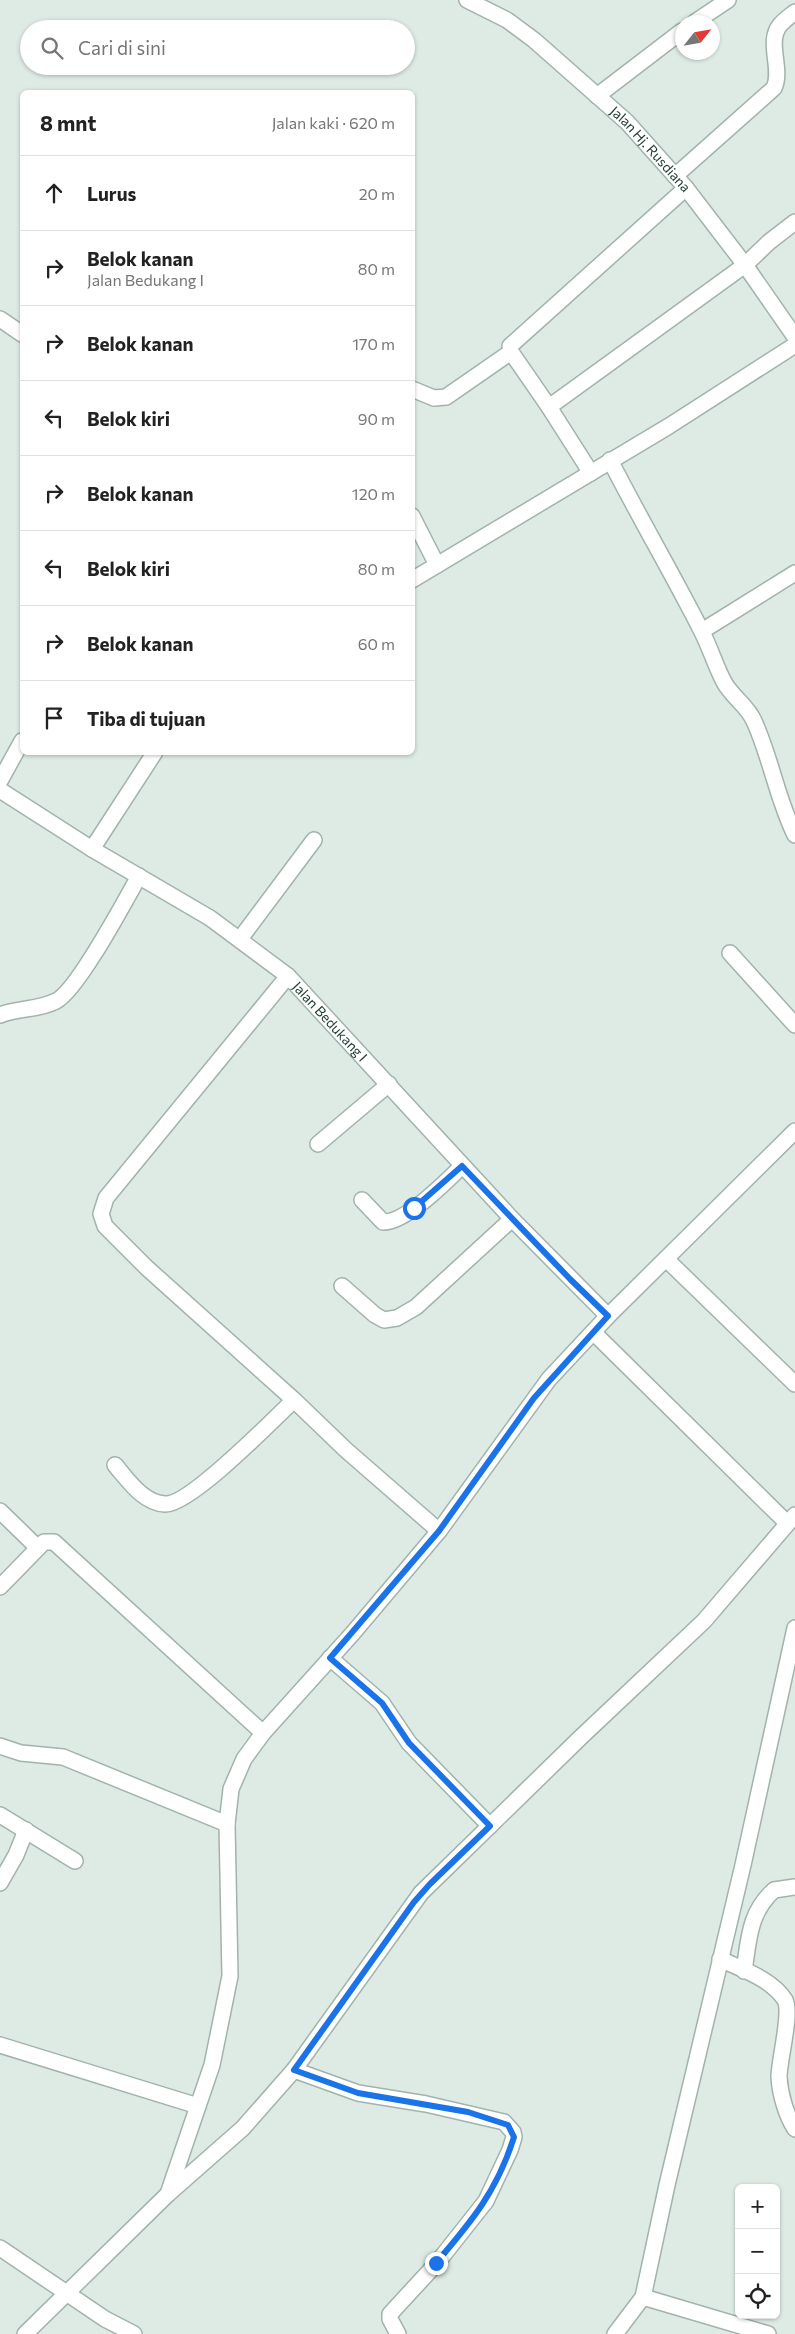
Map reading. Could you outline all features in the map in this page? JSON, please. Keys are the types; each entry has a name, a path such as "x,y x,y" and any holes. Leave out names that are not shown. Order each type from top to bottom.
{"street":[{"name":"Jalan Hj. Rusdiana","path":"467,0 507,20 627,122 686,188 745,264 795,337"},
{"path":"706,15 728,0"},
{"path":"675,176 774,88 777,77 776,36 779,26 795,12"},
{"path":"596,96 675,36"},
{"path":"591,473 550,407 511,352 510,346 686,188"},
{"path":"550,407 745,264 795,222"},
{"path":"0,320 20,333"},
{"path":"415,578 669,426 795,345"},
{"path":"415,390 434,398 446,397 511,352"},
{"path":"610,460 648,534 702,631 726,685 746,708 754,722 784,812 795,835"},
{"path":"415,522 437,565"},
{"path":"702,631 795,573"},
{"path":"0,781 20,745"},
{"path":"92,849 153,755"},
{"name":"Jalan Bedukang I","path":"0,790 92,849 175,896 240,938 288,976 389,1084 462,1166 608,1316"},
{"path":"240,938 314,840"},
{"path":"0,1015 46,1005 64,996 104,937 139,876"},
{"path":"730,953 795,1025"},
{"path":"288,976 106,1198 100,1214 105,1226 146,1268 294,1400 346,1450 439,1531"},
{"path":"318,1144 389,1084"},
{"path":"168,2194 212,2065 230,1976 227,1824 231,1790 244,1759 262,1733 330,1658 439,1531 534,1398 608,1316 795,1131"},
{"path":"362,1200 384,1222 389,1222 414,1208 462,1166"},
{"path":"342,1286 375,1315 384,1320 397,1318 416,1307 512,1219"},
{"path":"666,1259 795,1384"},
{"path":"25,2334 168,2194 243,2128 294,2070 414,1902 430,1884 704,1621 791,1519 593,1332"},
{"path":"115,1465 141,1494 164,1504 173,1503 198,1488 294,1400"},
{"path":"0,1511 38,1548"},
{"path":"0,1587 38,1548 47,1541 54,1542 262,1733"},
{"path":"615,2334 643,2297 743,1865 795,1628"},
{"path":"330,1658 382,1703 409,1743 490,1826"},
{"path":"0,1746 20,1753 63,1757 227,1824"},
{"path":"0,1815 75,1861"},
{"path":"0,1883 16,1855 26,1830"},
{"path":"744,1971 752,1921 757,1909 774,1890 795,1887"},
{"path":"720,1959 758,1978 775,1991 786,2005 787,2013 779,2079 785,2105 795,2129"},
{"path":"0,2045 198,2106"},
{"path":"294,2070 358,2093 426,2104 496,2120 508,2125 513,2132 514,2137 507,2156 486,2201 431,2270 390,2314 390,2319 398,2334"},
{"path":"0,2248 67,2294 134,2334"},
{"path":"643,2297 768,2334"}],"route":[{"path":"414,1208 462,1166 608,1316 549,1379 439,1531 330,1658 382,1703 409,1743 490,1826 414,1902 294,2070 358,2093 468,2112 504,2122 508,2125 514,2137 505,2163 486,2201 436,2263"}]}
